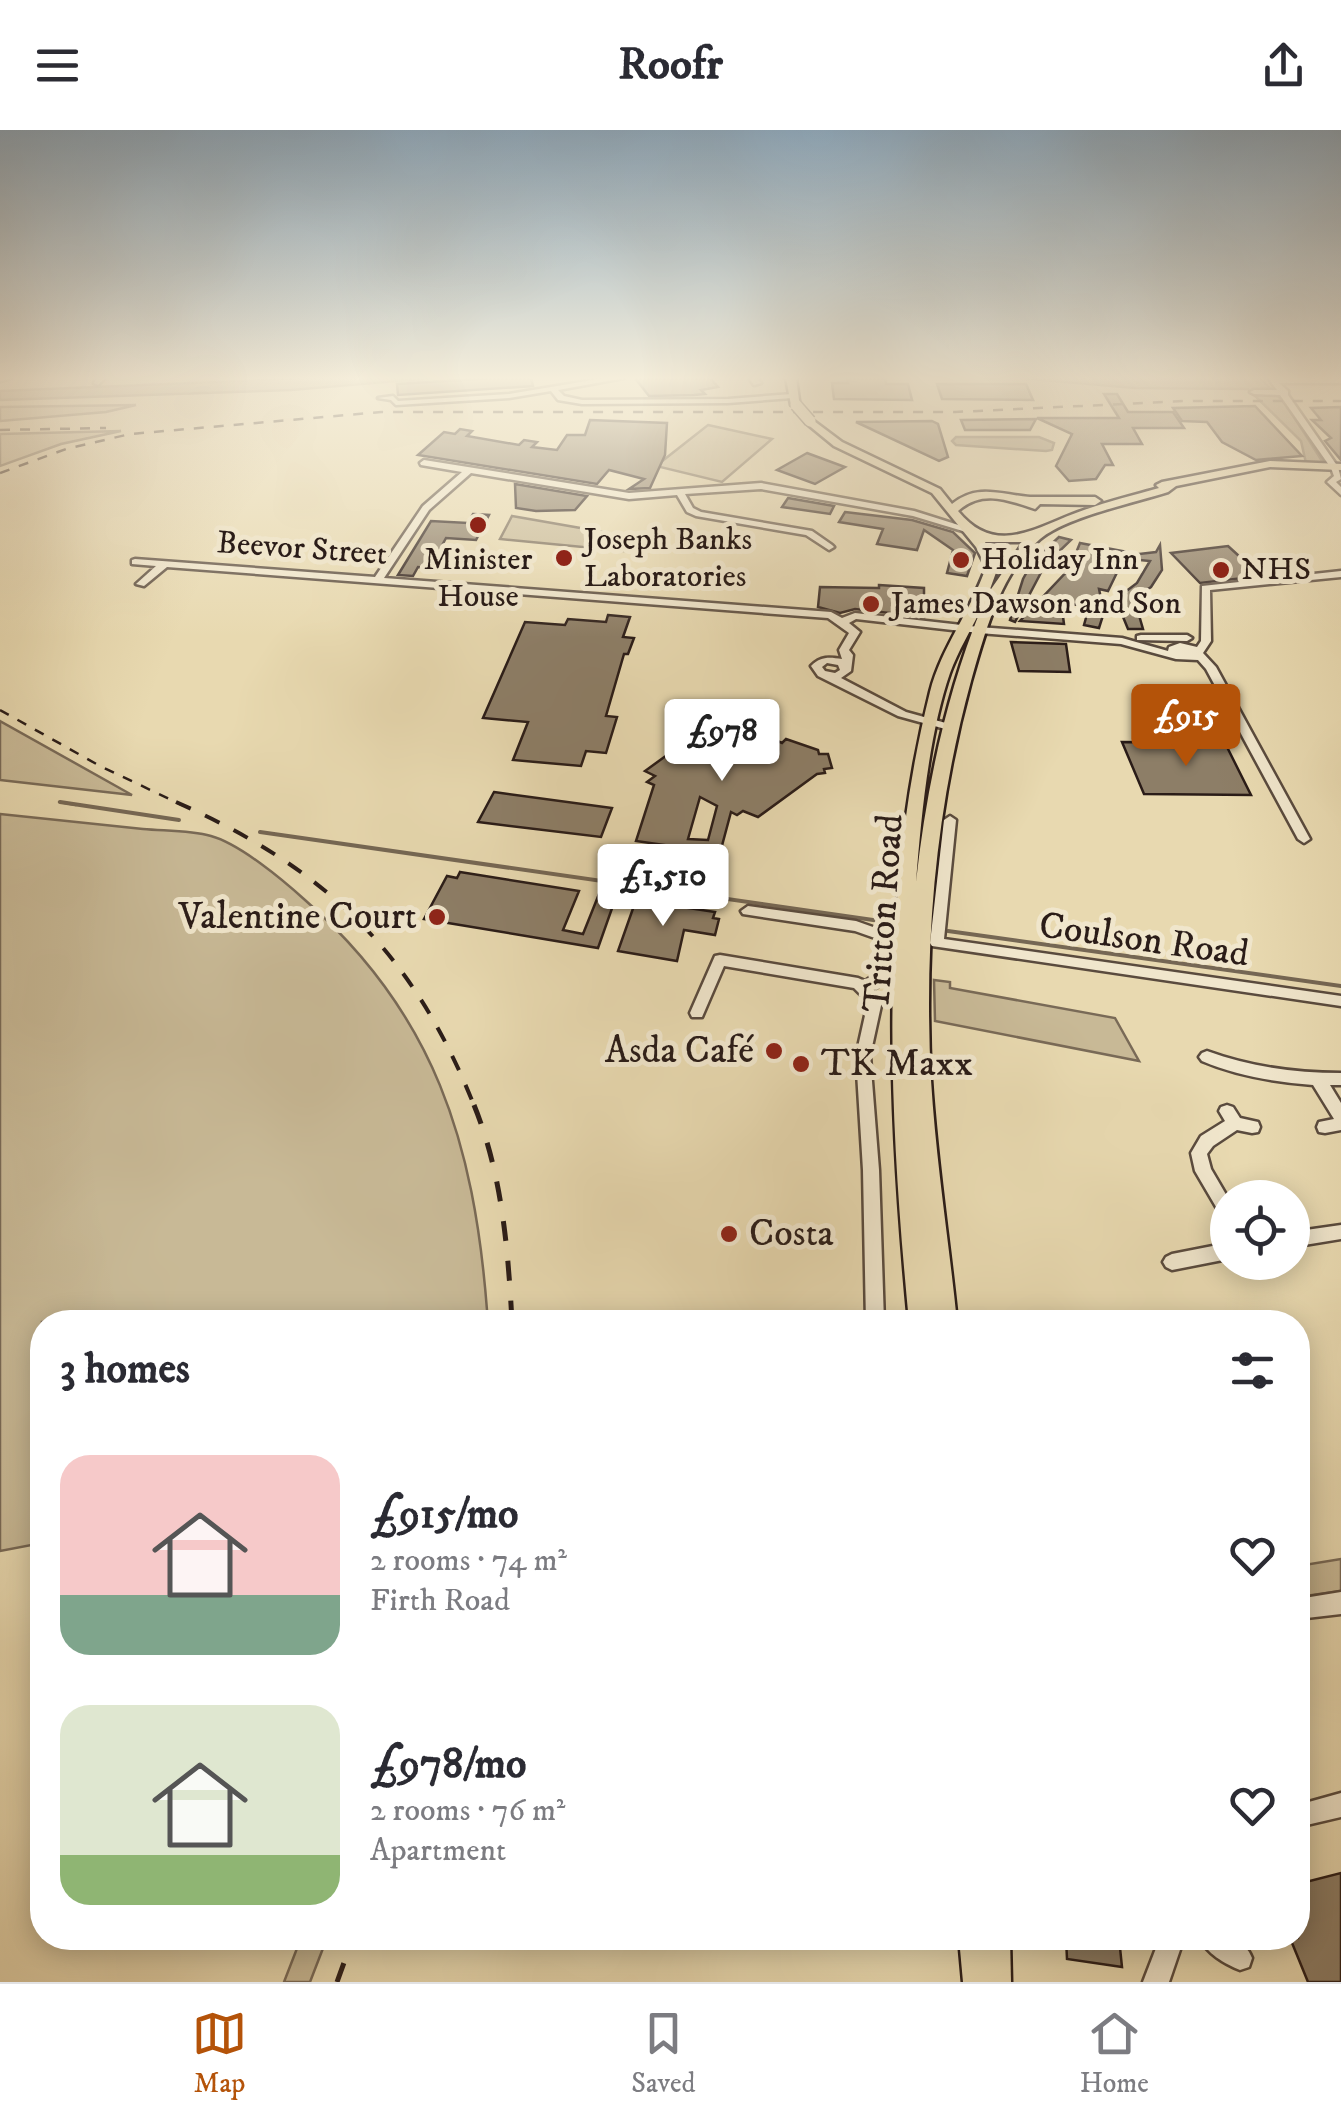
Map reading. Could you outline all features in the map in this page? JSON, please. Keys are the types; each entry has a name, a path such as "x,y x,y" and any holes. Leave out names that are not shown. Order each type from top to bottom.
{"main road":[{"path":"882,464 936,491 968,531 1003,541 1040,532 1171,484"},
{"path":"903,474 1022,500 1094,501 1246,468 1296,464"},
{"path":"1304,464 1335,471"},
{"path":"953,509 962,499 985,494"},
{"path":"1022,500 1045,512 1048,521 1040,532"},
{"name":"Tritton Road","path":"921,1310 903,1132 900,990 918,793 941,720 970,662 971,628 992,568 982,546 968,531"},
{"name":"Tritton Road","path":"944,1310 924,1123 916,985 942,674 1011,563 1040,532"},
{"path":"910,716 941,720"},
{"path":"976,1950 980,1982"},
{"path":"994,1950 994,1982"}],"street":[{"path":"432,464 600,494 760,486 914,514 968,531"},
{"path":"378,579 426,508 468,471"},
{"path":"1335,471 1332,482 1341,492"},
{"path":"680,493 690,510 699,514 809,533 828,547"},
{"path":"914,514 935,515 953,509"},
{"name":"Beevor Street","path":"134,562 824,616 842,622"},
{"path":"142,584 165,564"},
{"path":"1198,653 1206,641 1202,636 1205,588 1341,574"},
{"path":"828,676 840,676 846,667 842,622 860,618 971,628 997,635 1019,632 1144,642 1198,653 1304,840"},
{"path":"1144,642 1202,636"},
{"path":"1182,652 1202,636"},
{"path":"846,644 816,668 910,716"},
{"path":"1182,652 1211,670"},
{"path":"825,660 846,667 857,687"},
{"path":"891,707 941,720"},
{"name":"Coulson Road","path":"950,820 937,943 1338,1001"},
{"path":"748,911 856,926 896,940 894,969 870,995 863,1056 872,1170 874,1310"},
{"path":"697,1013 720,960 858,983 870,995"},
{"path":"870,995 900,990"},
{"path":"1338,1001 1341,1016"},
{"path":"1203,1056 1224,1065 1318,1080 1341,1079"},
{"path":"1318,1080 1336,1122"},
{"path":"1210,1182 1198,1154 1207,1141 1238,1120"},
{"path":"1310,1237 1341,1232"},
{"path":"1172,1262 1210,1255"},
{"path":"1310,1608 1341,1603"},
{"path":"1310,1813 1341,1805"},
{"path":"1156,1982 1168,1950"},
{"path":"1229,1950 1240,1958"}],"shaded area":[{"path":"658,464 742,464 722,482"},
{"path":"512,516 649,540 634,550 624,551 500,539"},
{"path":"0,721 132,795 0,780"},
{"path":"0,814 211,836 248,854 350,943 416,1036 440,1085 458,1137 481,1249 487,1310 30,1310 30,1545 0,1551"},
{"path":"934,980 950,982 950,988 1115,1018 1139,1061 935,1021"},
{"path":"1341,1559 1341,1591 1310,1595 1310,1564"},
{"path":"296,1950 322,1950 310,1982 284,1982"}],"building":[{"path":"476,464 661,464 650,488 629,489 644,479 609,470 597,484"},
{"path":"787,464 845,467 815,484 777,470"},
{"path":"1057,464 1113,465 1105,465 1096,479 1069,481"},
{"path":"515,484 587,496 575,510 516,508"},
{"path":"788,498 834,506 830,514 782,507"},
{"path":"845,512 912,520 953,532 975,553 967,576 947,573 953,550 924,530 917,550 877,544 883,529 839,522"},
{"path":"473,514 489,515 476,540 446,538 430,568 418,567 413,576 398,575 431,521 468,523"},
{"path":"1059,537 1071,540 1045,565 1015,622 1010,620 1033,561"},
{"path":"1080,543 1127,552 1108,591 1099,589 1103,608 1106,606 1099,628 1084,625 1089,607 1061,602 1064,624 1020,621 1070,568"},
{"path":"1160,545 1162,570 1151,587 1134,598 1143,629 1128,629 1121,612 1121,595 1137,583 1150,561 1130,559 1130,555 1156,552"},
{"name":"NHS","path":"1228,546 1261,576 1200,583 1171,553"},
{"name":"James Dawson and Son","path":"820,587 924,588 924,617 855,609 840,613 818,607"},
{"path":"608,615 630,617 623,637 634,638 628,654 624,654 606,716 617,717 606,753 586,751 581,766 513,760 528,722 483,718 525,622 606,622"},
{"path":"1011,642 1066,644 1070,672 1019,671"},
{"path":"721,716 738,725 734,728 760,740 766,736 782,743 786,739 818,750 819,754 828,754 832,768 824,769 825,773 817,774 758,817 743,811 737,815 731,812 720,853 636,841 654,785 647,782 655,776 645,771","holes":["700,797 717,806 708,840 688,839"]},
{"path":"1122,742 1225,743 1251,795 1144,794"},
{"path":"494,792 612,808 601,837 478,822"},
{"path":"460,872 579,891 563,930 583,934 599,894 616,897 598,948 424,919 447,876 457,878"},
{"path":"636,900 715,912 713,918 719,919 715,935 684,930 677,961 618,951"},
{"path":"1341,1873 1341,1982 1308,1982 1295,1950 1310,1950 1310,1881"},
{"path":"1067,1950 1120,1950 1122,1967 1067,1959"}],"waterway":[{"path":"59,802 76,805"},
{"path":"60,802 179,820"},
{"path":"260,832 894,923"},
{"path":"948,931 1341,986"}],"railway":[{"path":"0,473 24,464"},
{"path":"0,710 100,766 182,805"},
{"path":"176,802 278,856 321,887 359,922 424,1004 475,1108"},
{"path":"474,1105 497,1184 511,1310"},
{"path":"337,1982 349,1950"}],"place":[{"name":"Minister House","path":"478,525"},
{"name":"Joseph Banks Laboratories","path":"564,558"},
{"name":"Holiday Inn","path":"961,560"},
{"name":"NHS","path":"1221,570"},
{"name":"James Dawson and Son","path":"871,604"},
{"name":"Valentine Court","path":"437,917"},
{"name":"Asda Café","path":"774,1051"},
{"name":"TK Maxx","path":"801,1064"},
{"name":"Costa","path":"729,1234"}]}
